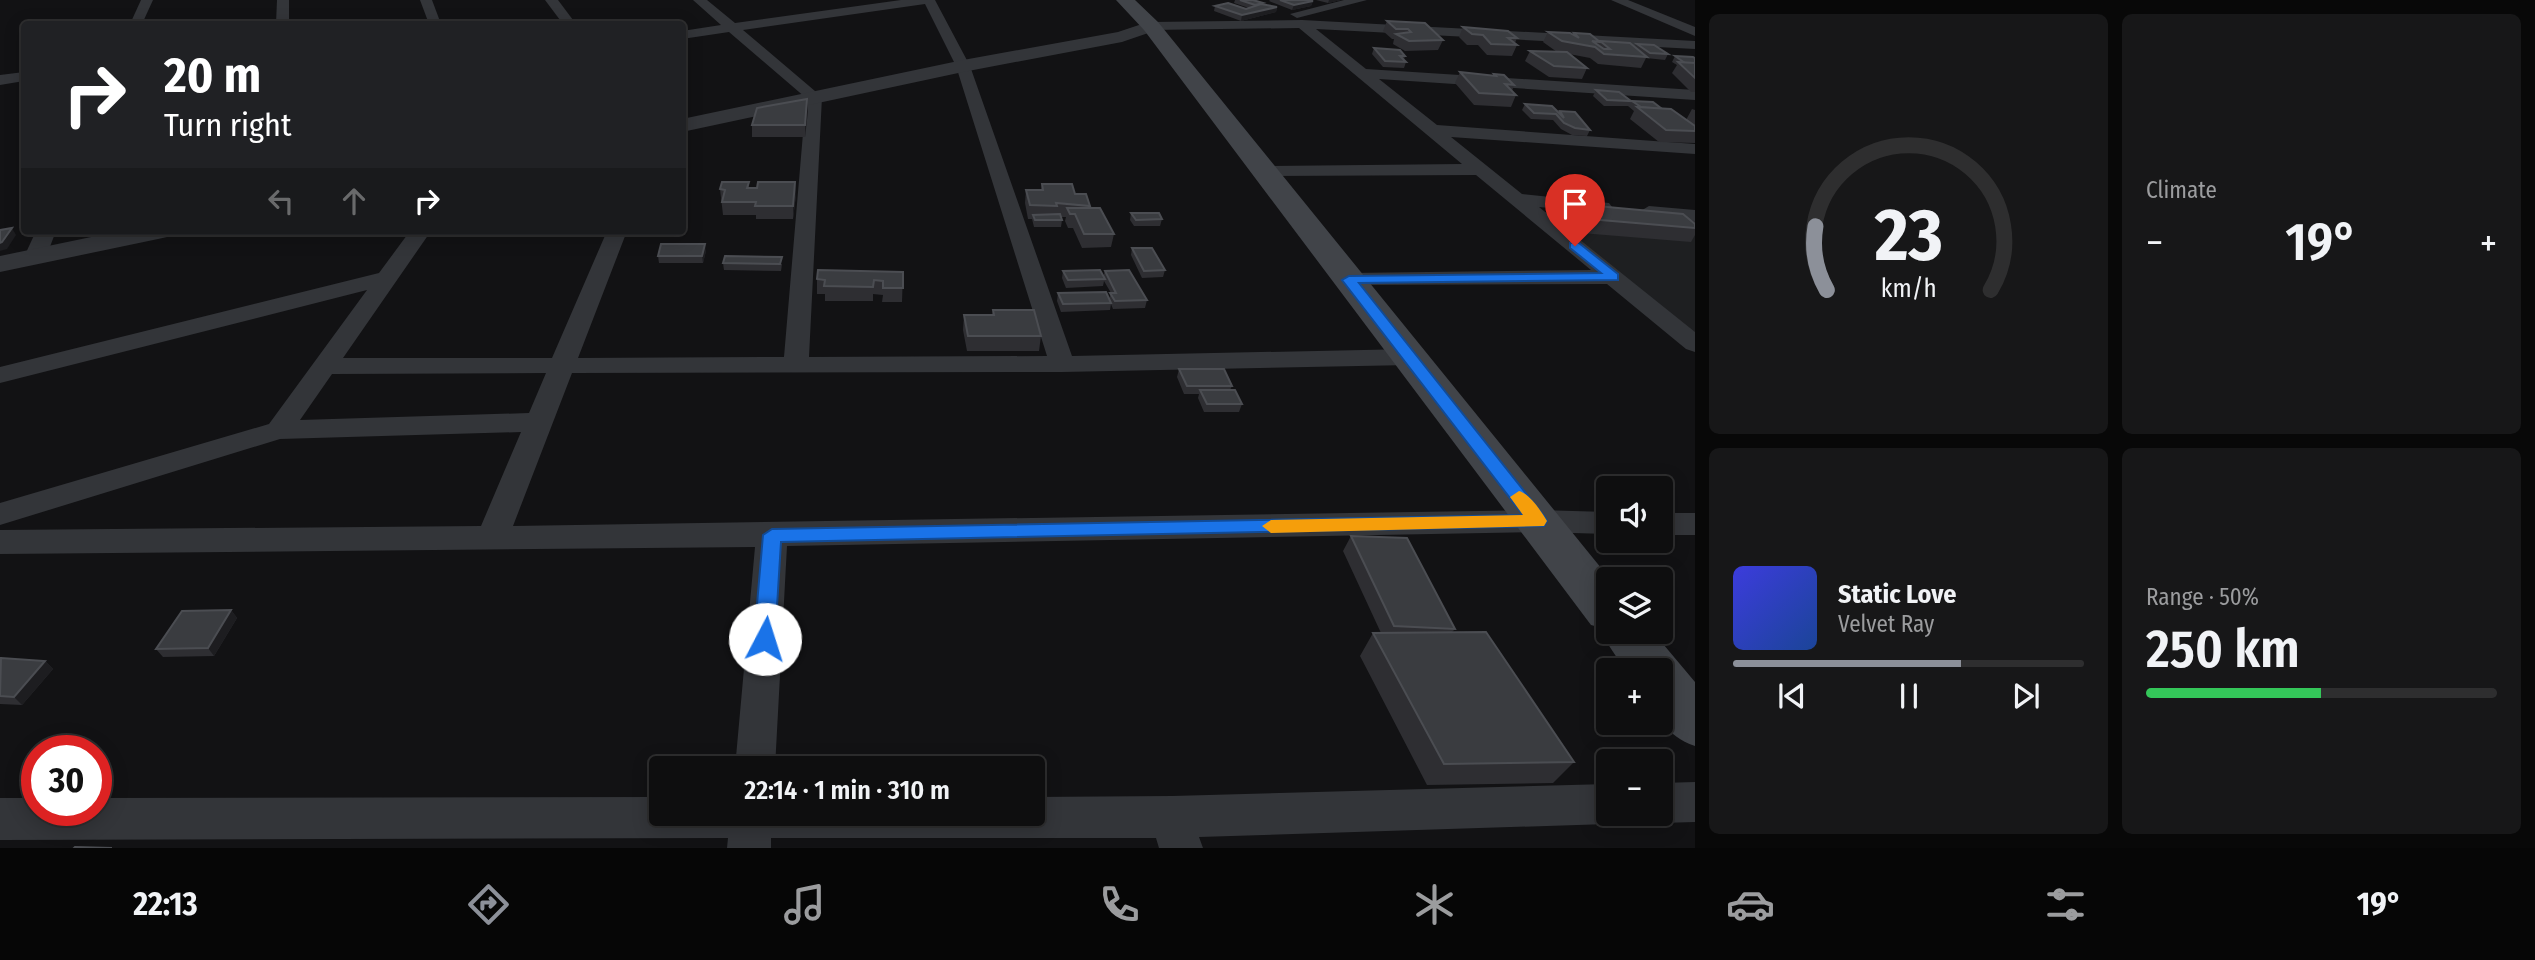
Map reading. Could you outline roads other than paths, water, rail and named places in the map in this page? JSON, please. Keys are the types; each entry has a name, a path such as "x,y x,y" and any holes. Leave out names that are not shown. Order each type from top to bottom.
{"main road":[{"path":"1125,0 1151,26 1596,596"},
{"path":"1633,644 1645,658"},
{"path":"1673,694 1695,722"}],"street":[{"path":"137,21 147,0"},
{"path":"282,21 283,0"},
{"path":"426,0 434,21"},
{"path":"551,0 568,21"},
{"path":"699,0 814,97"},
{"path":"686,34 929,0 963,66 1062,364"},
{"path":"1306,0 1327,7"},
{"path":"1250,24 1361,0"},
{"path":"1616,0 1695,32"},
{"path":"1302,24 1695,344"},
{"path":"686,125 963,66 1122,37 1151,26 1302,24 1695,45"},
{"path":"1362,73 1695,95"},
{"path":"0,80 21,77"},
{"path":"796,365 814,97"},
{"path":"1432,130 1695,149"},
{"path":"1265,172 1480,169"},
{"path":"1517,199 1695,216"},
{"path":"34,257 44,235"},
{"path":"0,264 139,235"},
{"path":"279,430 418,235"},
{"path":"492,537 615,235"},
{"path":"1349,280 1613,277"},
{"path":"0,375 388,278"},
{"path":"325,366 1062,364 1410,358"},
{"path":"0,514 279,430 540,422"},
{"path":"0,542 772,535 1538,521 1596,523"},
{"path":"1673,524 1695,524"},
{"path":"756,756 772,535"},
{"path":"1673,803 1695,802"},
{"path":"751,826 1177,832 1596,805"},
{"path":"0,818 649,825"}]}
